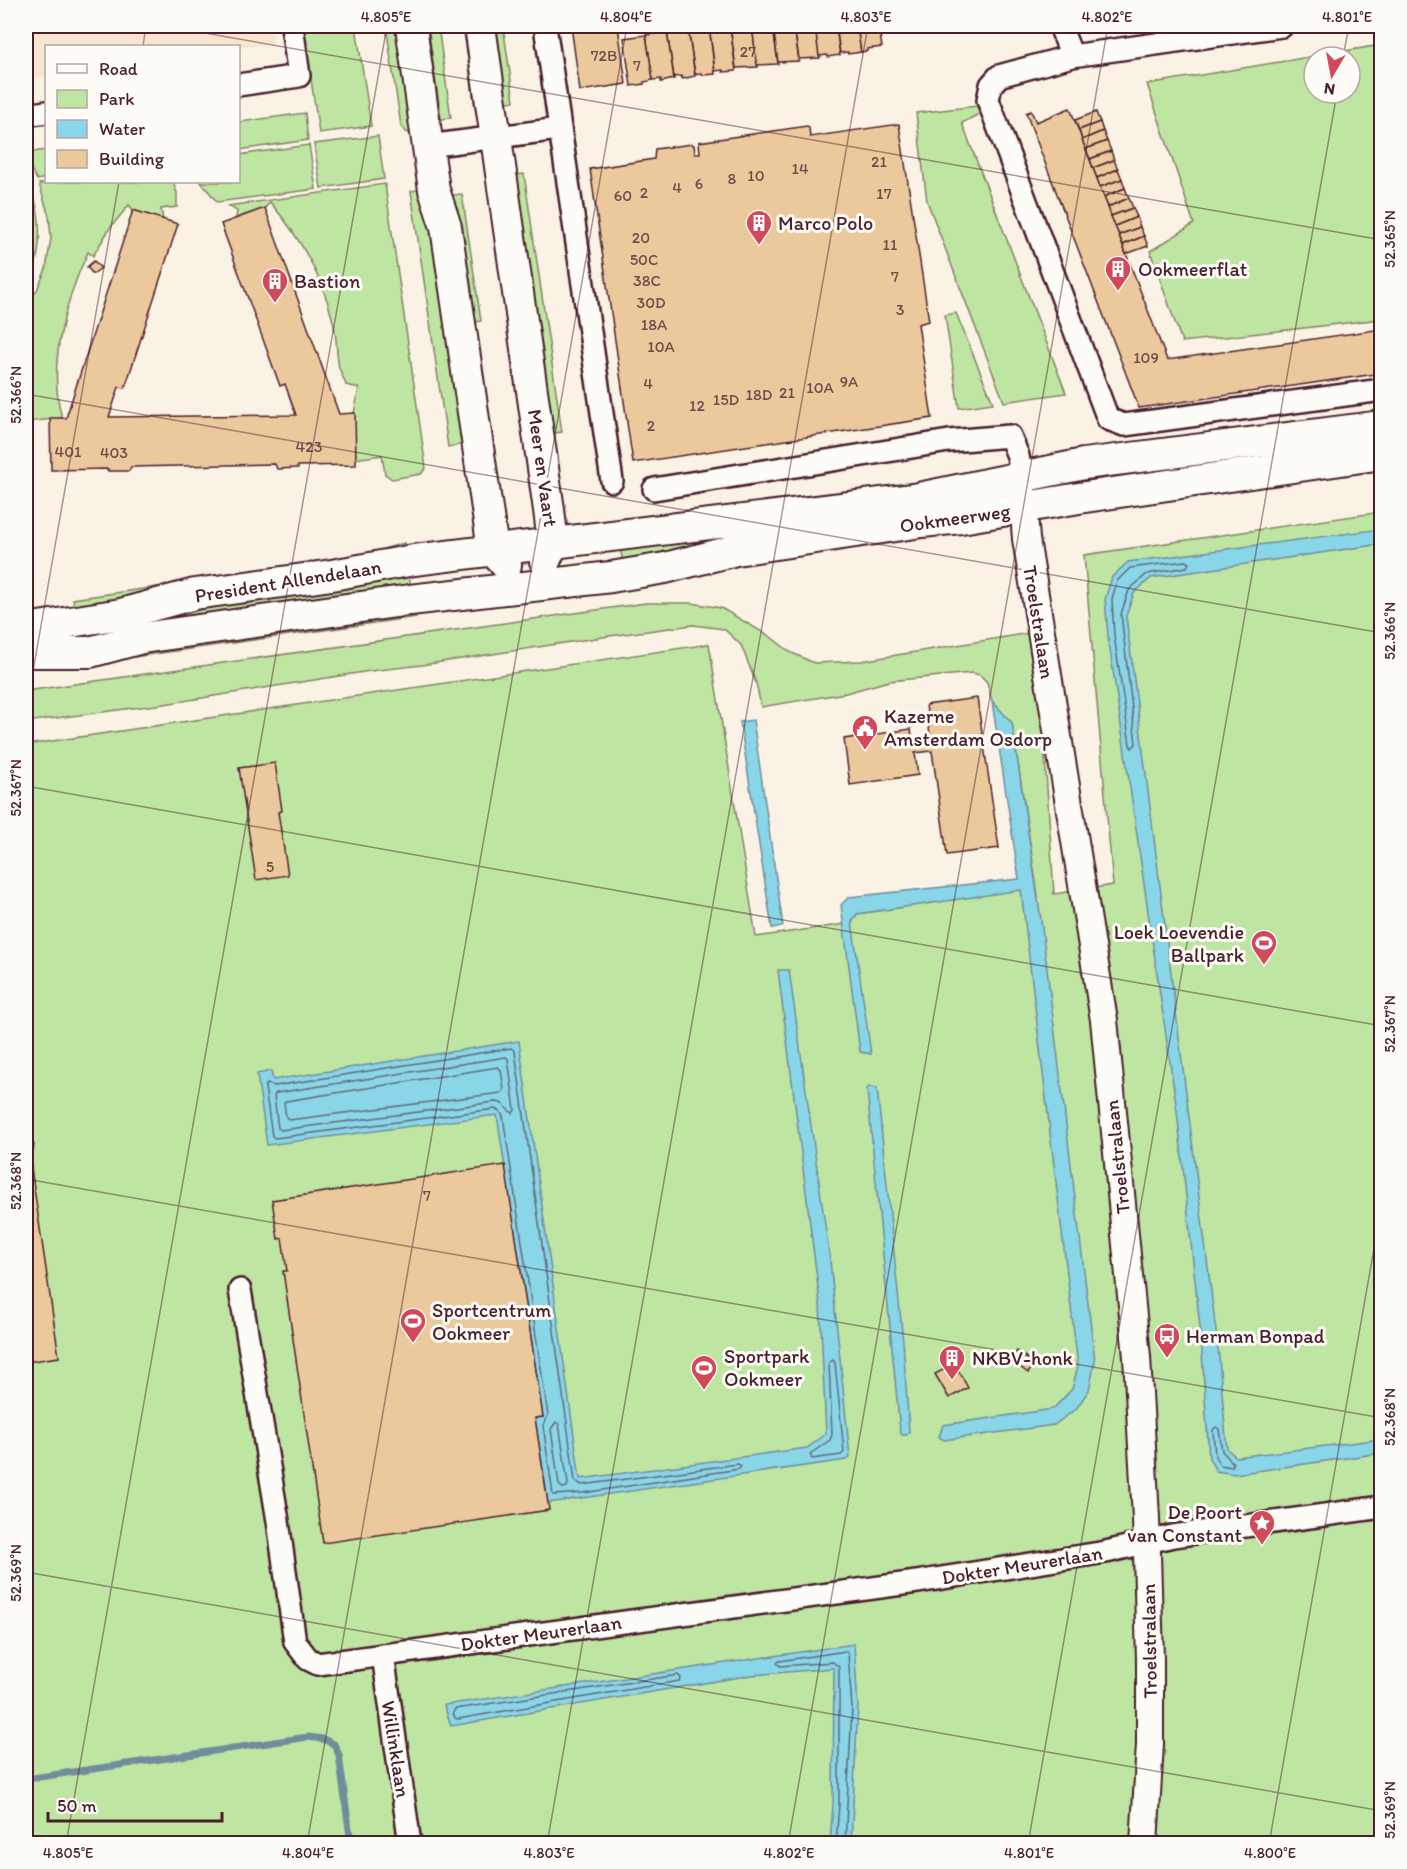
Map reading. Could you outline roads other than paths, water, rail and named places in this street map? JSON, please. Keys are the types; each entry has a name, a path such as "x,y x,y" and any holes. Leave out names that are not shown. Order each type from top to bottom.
{"main road":[{"path":"411,26 434,190 446,227 493,550 514,574 529,586"},
{"name":"Meer en Vaart","path":"480,26 553,543 529,586"},
{"name":"Ookmeerweg","path":"553,543 919,498 1021,475 1084,464 1382,426"},
{"name":"Ookmeerweg","path":"529,586 665,568 736,550 1382,454"},
{"name":"President Allendelaan","path":"26,628 121,614 195,594 332,575 414,560 553,543"},
{"name":"President Allendelaan","path":"26,652 90,652 142,638 410,600 529,586"}],"street":[{"path":"240,85 299,76 292,26"},
{"path":"545,26 612,481"},
{"path":"1060,26 1072,56"},
{"path":"1282,26 1072,56 999,76 991,85 988,100 1108,419 1124,425 1382,390"},
{"path":"26,115 45,112"},
{"path":"428,146 559,129"},
{"name":"Ookmeerweg","path":"654,489 949,441 1010,436 1018,456 1021,475"},
{"name":"Troelstralaan","path":"1021,475 1026,539 1104,1020 1137,1357 1147,1542 1150,1744 1144,1844"},
{"name":"Dokter Meurerlaan","path":"240,1290 278,1521 294,1642 308,1659 318,1664 917,1582 1106,1552 1147,1542"},
{"path":"1147,1542 1173,1536 1382,1507"},
{"name":"Willinklaan","path":"383,1655 410,1844"}],"water":[{"path":"1381,529 1381,544 1151,578 1134,593 1126,616 1218,1347 1227,1449 1236,1457 1381,1439 1381,1453 1235,1474 1216,1471 1209,1458 1201,1337 1177,1111 1108,636 1105,599 1112,577 1128,562"},
{"path":"992,701 1012,723 1041,920 1095,1361 1089,1390 1076,1409 1054,1425 944,1440 939,1437 943,1425 1053,1409 1072,1389 1078,1366 1021,890 857,914 852,922 871,1054 860,1052 841,905 849,897 1019,879"},
{"path":"753,720 783,926 772,928 740,722"},
{"path":"778,970 789,970 830,1260 850,1457 846,1460 548,1503 535,1418 543,1417 497,1115 267,1145 257,1074 271,1071 273,1080 519,1041 580,1479 807,1448 826,1434 820,1303"},
{"path":"877,1088 903,1341 909,1432 907,1435 902,1435 900,1431 867,1089"},
{"path":"854,1644 858,1707 851,1843 830,1843 833,1805 834,1668 752,1675 451,1726 444,1705"}],"waterway":[{"path":"26,1779 308,1737 323,1739 334,1744 339,1755 351,1844"}],"place":[{"name":"Marco Polo","path":"759,246"},
{"name":"Ookmeerflat","path":"1118,292"},
{"name":"Bastion","path":"275,304"},
{"name":"Kazerne Amsterdam Osdorp","path":"865,751"},
{"name":"Loek Loevendie Ballpark","path":"1264,966"},
{"name":"Sportcentrum Ookmeer","path":"413,1344"},
{"name":"Herman Bonpad","path":"1167,1359"},
{"name":"NKBV-honk","path":"952,1381"},
{"name":"Sportpark Ookmeer","path":"704,1391"},
{"name":"De Poort van Constant","path":"1262,1546"}]}
